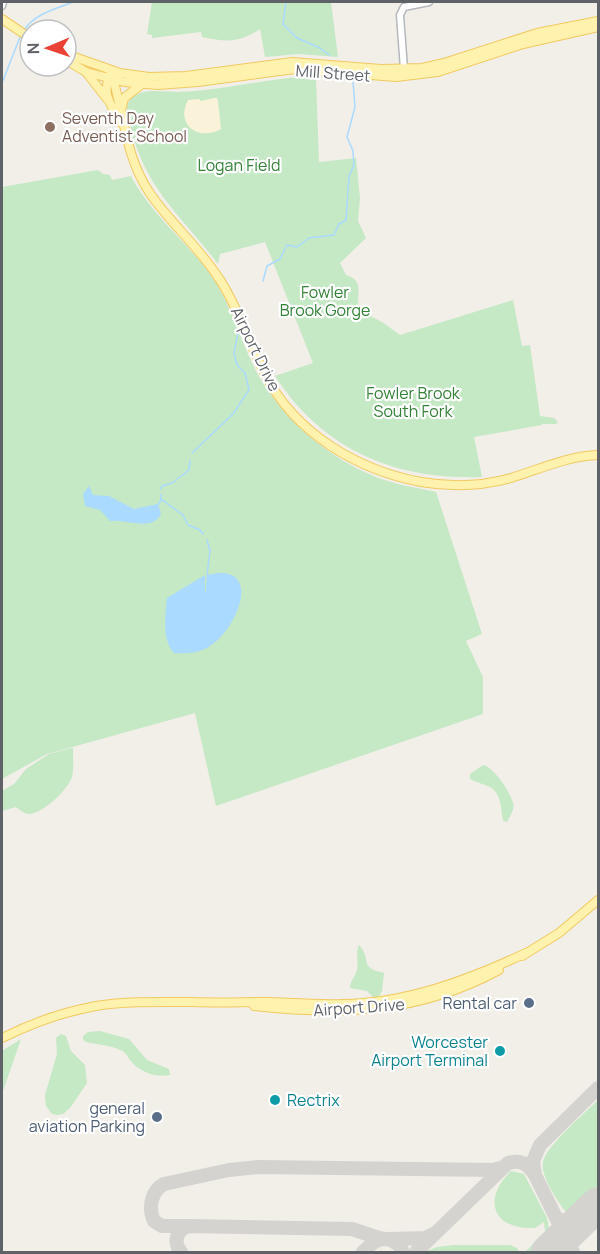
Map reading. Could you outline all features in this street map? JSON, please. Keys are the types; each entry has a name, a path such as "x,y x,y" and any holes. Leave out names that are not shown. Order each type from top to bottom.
{"main road":[{"path":"2,19 18,29"},
{"name":"Mill Street","path":"78,60 111,76 183,76 267,64 304,62 404,69 436,66 529,35 598,21"},
{"name":"Mill Street","path":"78,67 86,72 142,84 184,84 295,69 381,76 420,75 455,67 539,40 598,27"},
{"name":"Airport Drive","path":"86,72 107,100 123,128"},
{"path":"107,100 106,90 111,76"},
{"name":"Airport Drive","path":"111,76 131,157 141,178 154,199 219,278 235,304 267,377 291,410 327,443 356,462 387,474 440,484 487,483 563,461 598,455"},
{"path":"121,111 124,98 142,84"},
{"name":"Airport Drive","path":"2,1038 34,1023 97,1006 143,1002 343,1004 418,994 469,977 526,953 559,933 598,900"}],"street":[{"path":"2,6 3,2"},
{"path":"404,69 401,10 404,7 429,2"}],"green space":[{"path":"152,2 331,2 338,57 299,54 265,57 260,29 245,37 232,40 202,37 201,32 152,38 152,35 147,34"},
{"path":"301,77 316,78 319,162 356,158 360,198 358,221 366,238 340,263 346,275 358,285 359,310 400,335 513,300 522,346 530,345 540,416 554,418 558,422 474,437 482,477 450,477 391,466 339,441 315,423 294,402 275,376 313,363 265,242 220,254 218,264 166,200 145,168 130,126 127,110 128,103 137,94 148,91 209,90"},
{"path":"98,170 110,175 112,180 131,176 150,205 196,256 216,283 266,388 304,432 335,456 369,474 394,483 436,492 482,634 466,641 483,677 483,714 216,806 195,713 47,754 2,779 2,187"},
{"path":"73,748 72,777 54,800 34,813 25,813 16,807 2,811 2,791 14,784 26,769 49,754"},
{"path":"483,765 497,775 511,798 513,808 507,822 503,821 500,800 496,792 470,779 470,774"},
{"path":"359,945 368,965 384,973 382,991 378,998 373,997 367,991 350,988 357,970"},
{"path":"100,1031 129,1039 147,1060 169,1069 170,1075 159,1076 148,1073 138,1068 122,1051 83,1040 83,1036 88,1032"},
{"path":"61,1034 66,1036 71,1051 85,1065 87,1083 70,1108 63,1114 57,1115 52,1114 46,1106 45,1095 57,1054 56,1038"},
{"path":"21,1039 2,1094 2,1051"},
{"path":"598,1100 598,1187 569,1216 548,1183 543,1162 558,1139"},
{"path":"511,1171 524,1174 547,1218 550,1234 531,1252 525,1252 545,1232 544,1222 535,1228 520,1227 509,1224 496,1211 496,1192"},
{"path":"510,1245 517,1248 519,1252 425,1252 437,1247"}],"sand":[{"path":"214,98 218,101 221,129 204,133 197,132 191,128 184,116 188,100 199,99 201,101"}],"water":[{"path":"89,486 93,495 109,496 134,509 158,504 161,514 157,519 145,524 110,521 100,510 85,506 83,494"},
{"path":"218,573 232,575 239,582 240,604 235,617 219,639 210,646 193,653 174,653 166,635 167,598 205,575 205,596 207,575"}],"waterway":[{"path":"36,18 73,2"},
{"path":"286,2 283,24 297,38 320,48 329,55"},
{"path":"2,83 18,42"},
{"path":"263,281 267,266 280,259 287,245 297,247 309,238 334,235 339,224 346,220 349,176 354,165 353,151 347,137 355,107 353,81"},
{"path":"192,453 233,414 249,390 245,373 237,365 234,353 238,333"},
{"path":"161,489 162,486 172,483 189,470 190,460"},
{"path":"158,505 161,494"},
{"path":"161,499 183,515 188,525 200,530 203,534"},
{"path":"207,540 210,551 207,575"}],"taxiway":[{"path":"416,1252 508,1163 524,1163 535,1175 533,1161 540,1145 598,1088"},
{"path":"189,1226 162,1226 154,1221 151,1211 152,1200 156,1191 164,1184 229,1170 258,1167 493,1170 504,1167"},
{"path":"535,1175 573,1252"},
{"path":"557,1218 567,1224 581,1221"},
{"path":"181,1252 177,1244 177,1237 181,1230 189,1226 352,1229 391,1240 399,1245 403,1252"},
{"path":"388,1239 425,1238 434,1234"},
{"path":"363,1252 374,1242 382,1239"}],"runway":[{"path":"548,1252 598,1204"}],"place":[{"name":"Seventh Day Adventist School","path":"50,127"},
{"name":"Rental car","path":"529,1003"},
{"name":"Worcester Airport Terminal","path":"500,1051"},
{"name":"Rectrix","path":"275,1100"},
{"name":"general aviation Parking","path":"157,1117"}],"park label":[{"name":"Logan Field","path":"239,165"},
{"name":"Fowler Brook Gorge","path":"325,301"},
{"name":"Fowler Brook South Fork","path":"413,402"}]}
